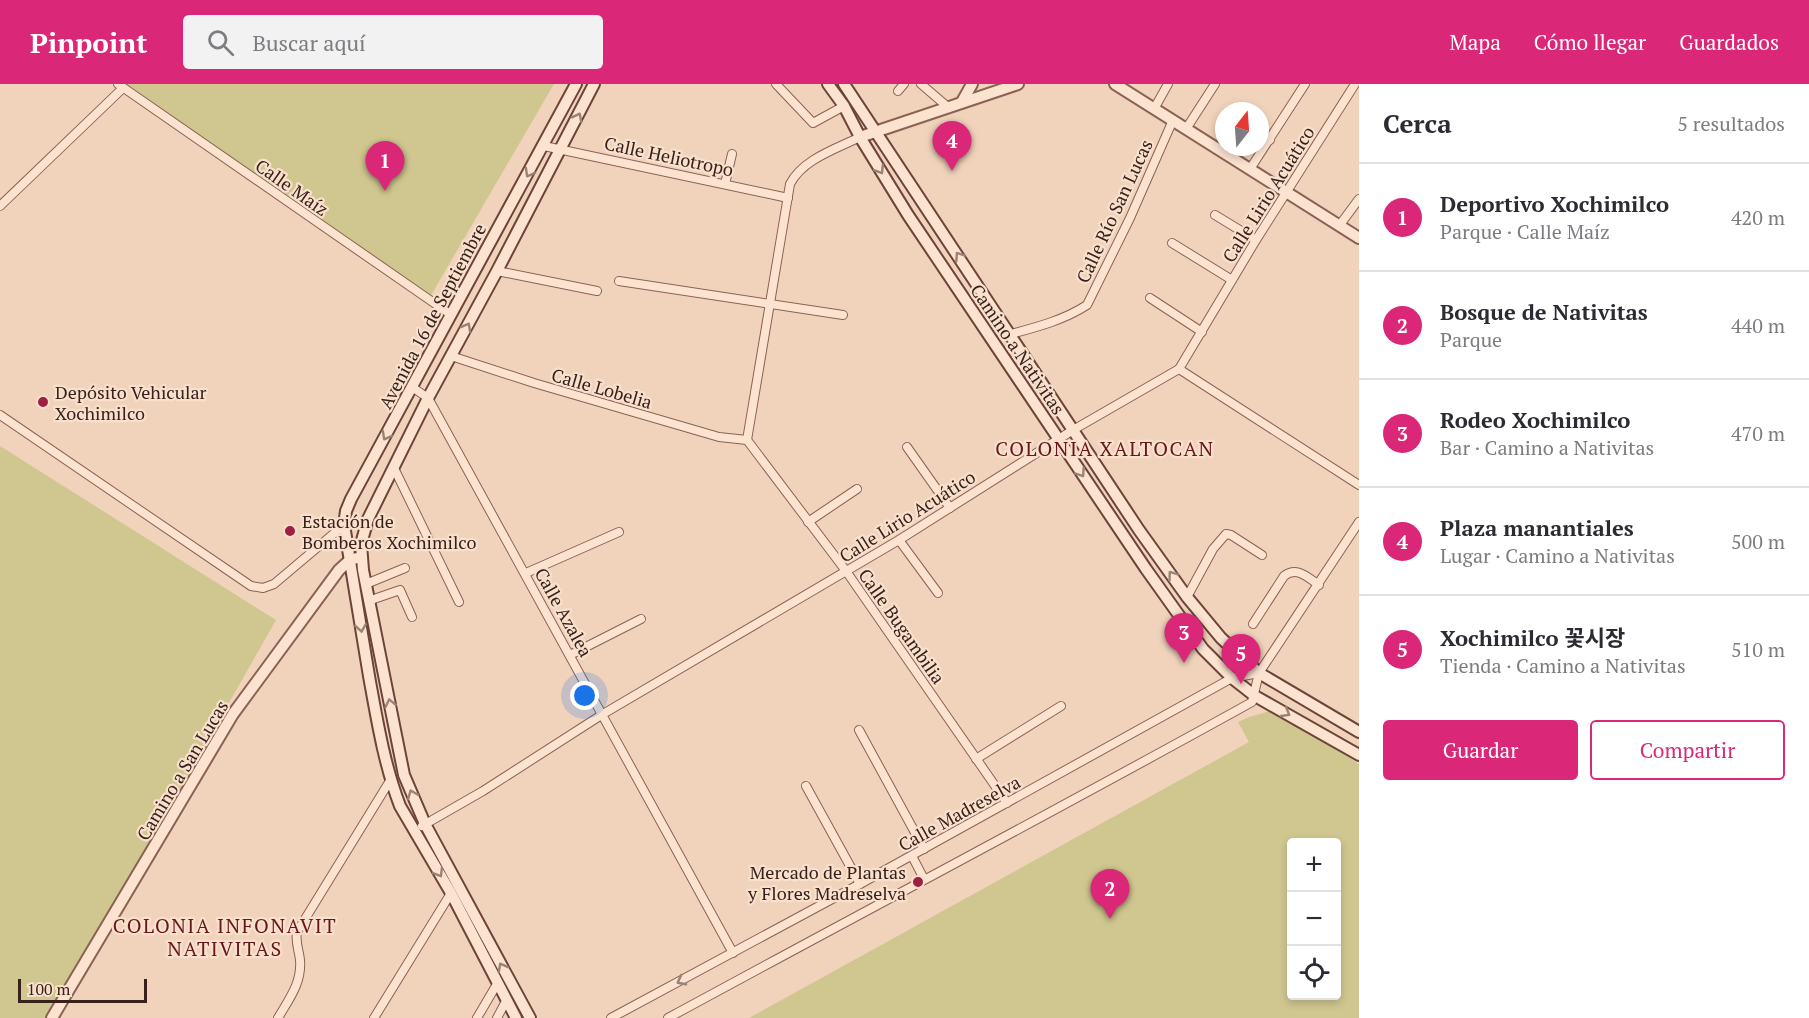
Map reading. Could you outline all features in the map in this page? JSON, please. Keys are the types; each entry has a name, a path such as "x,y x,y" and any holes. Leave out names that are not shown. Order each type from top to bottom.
{"main road":[{"name":"Avenida 16 de Septiembre","path":"516,1018 451,892 400,806 391,779 374,704 344,525 351,499 576,84"},
{"name":"Avenida 16 de Septiembre","path":"530,1018 425,824 404,775 362,557 364,532 368,519 428,398 562,149 594,84"},
{"name":"Camino a Nativitas","path":"828,84 844,106 860,137 908,214 1146,569 1203,649 1232,678 1255,696 1359,755"},
{"name":"Camino a Nativitas","path":"844,84 1139,530 1187,597 1221,638 1259,673 1359,732"},
{"path":"962,102 972,84"},
{"path":"860,137 1018,84"},
{"path":"1115,84 1359,238"},
{"path":"350,565 362,557"},
{"name":"Camino a San Lucas","path":"52,1018 234,714 339,570 350,565"}],"street":[{"path":"776,84 813,123 844,106"},
{"path":"898,92 904,84"},
{"path":"921,84 949,108"},
{"path":"1154,109 1168,84"},
{"path":"1186,129 1215,84"},
{"path":"1250,169 1305,84"},
{"name":"Calle Lirio Acuático","path":"414,830 483,791 603,714 899,540 1073,430 1179,369 1256,240 1355,84"},
{"path":"0,206 121,86"},
{"name":"Calle Maíz","path":"121,86 450,314"},
{"name":"Calle Río San Lucas","path":"1011,334 1043,326 1087,305 1126,228 1173,120"},
{"path":"747,440 790,184 796,173 811,161 860,137"},
{"name":"Calle Heliotropo","path":"544,146 788,198"},
{"path":"725,184 732,154"},
{"path":"1340,226 1359,200"},
{"path":"1215,215 1256,240"},
{"path":"1172,243 1232,280"},
{"path":"497,271 597,291"},
{"path":"619,281 843,315"},
{"path":"1150,298 1202,333"},
{"name":"Calle Lobelia","path":"451,356 534,383 719,437 747,440"},
{"path":"1179,369 1359,485"},
{"name":"Calle Azalea","path":"412,387 428,398 733,953"},
{"path":"0,415 251,586 263,588 274,584 344,525"},
{"name":"Calle Bugambilia","path":"747,440 846,571 1007,803"},
{"path":"907,447 950,508"},
{"path":"394,468 459,602"},
{"path":"808,522 857,489"},
{"path":"668,1018 1073,801 1252,702 1259,673 1359,522"},
{"path":"526,573 619,532"},
{"path":"1187,597 1213,549 1226,534 1262,555"},
{"path":"899,540 938,593"},
{"path":"366,584 405,568"},
{"path":"1253,624 1289,571 1298,572 1319,585"},
{"path":"370,600 400,590 412,617"},
{"path":"570,655 641,620"},
{"name":"Calle Madreselva","path":"611,1018 912,856 1232,678 1259,673"},
{"path":"976,759 1061,705"},
{"path":"859,730 924,849"},
{"path":"278,1018 297,985 300,975 297,932 391,779"},
{"path":"806,786 860,884"},
{"path":"912,856 924,879"},
{"path":"374,1018 451,892"},
{"path":"477,1018 497,984"},
{"path":"497,1018 506,1001"}],"shaded area":[{"path":"127,84 554,84 430,297"},
{"path":"0,446 276,620 50,1018 0,1018"},
{"path":"1267,712 1276,712 1359,764 1359,1018 749,1018 1249,742 1238,722"}],"place":[{"name":"Plaza manantiales","path":"952,171"},
{"name":"Deportivo Xochimilco","path":"385,191"},
{"name":"Depósito Vehicular Xochimilco","path":"43,402"},
{"name":"Estación de Bomberos Xochimilco","path":"290,531"},
{"name":"Rodeo Xochimilco","path":"1184,663"},
{"name":"Xochimilco 꽃시장","path":"1241,684"},
{"name":"Mercado de Plantas y Flores Madreselva","path":"918,882"},
{"name":"Bosque de Nativitas","path":"1110,919"}],"district":[{"name":"COLONIA XALTOCAN","path":"1105,448"},
{"name":"COLONIA INFONAVIT NATIVITAS","path":"225,936"}]}
